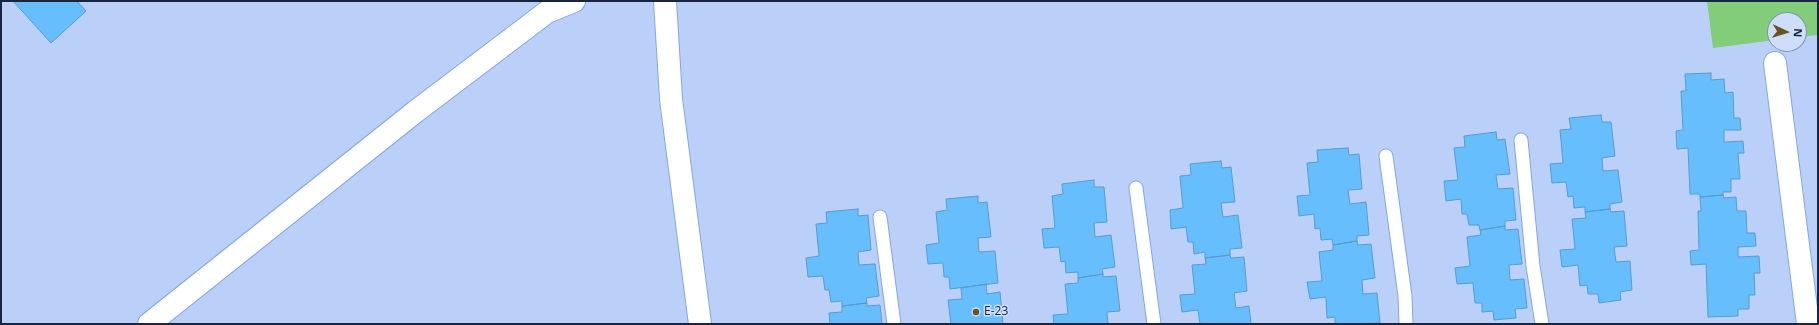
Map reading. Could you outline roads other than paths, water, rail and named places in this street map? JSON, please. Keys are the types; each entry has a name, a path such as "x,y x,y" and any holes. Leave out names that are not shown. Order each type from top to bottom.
{"street":[{"path":"149,324 415,112 547,12 574,1"},
{"path":"665,1 671,99 700,324"},
{"path":"1775,63 1806,322"}],"lane":[{"path":"1521,140 1533,266 1542,324"},
{"path":"1386,156 1405,296 1406,324"},
{"path":"1136,188 1154,324"},
{"path":"880,217 894,324"}],"place":[{"name":"E-23","path":"976,312"}]}
